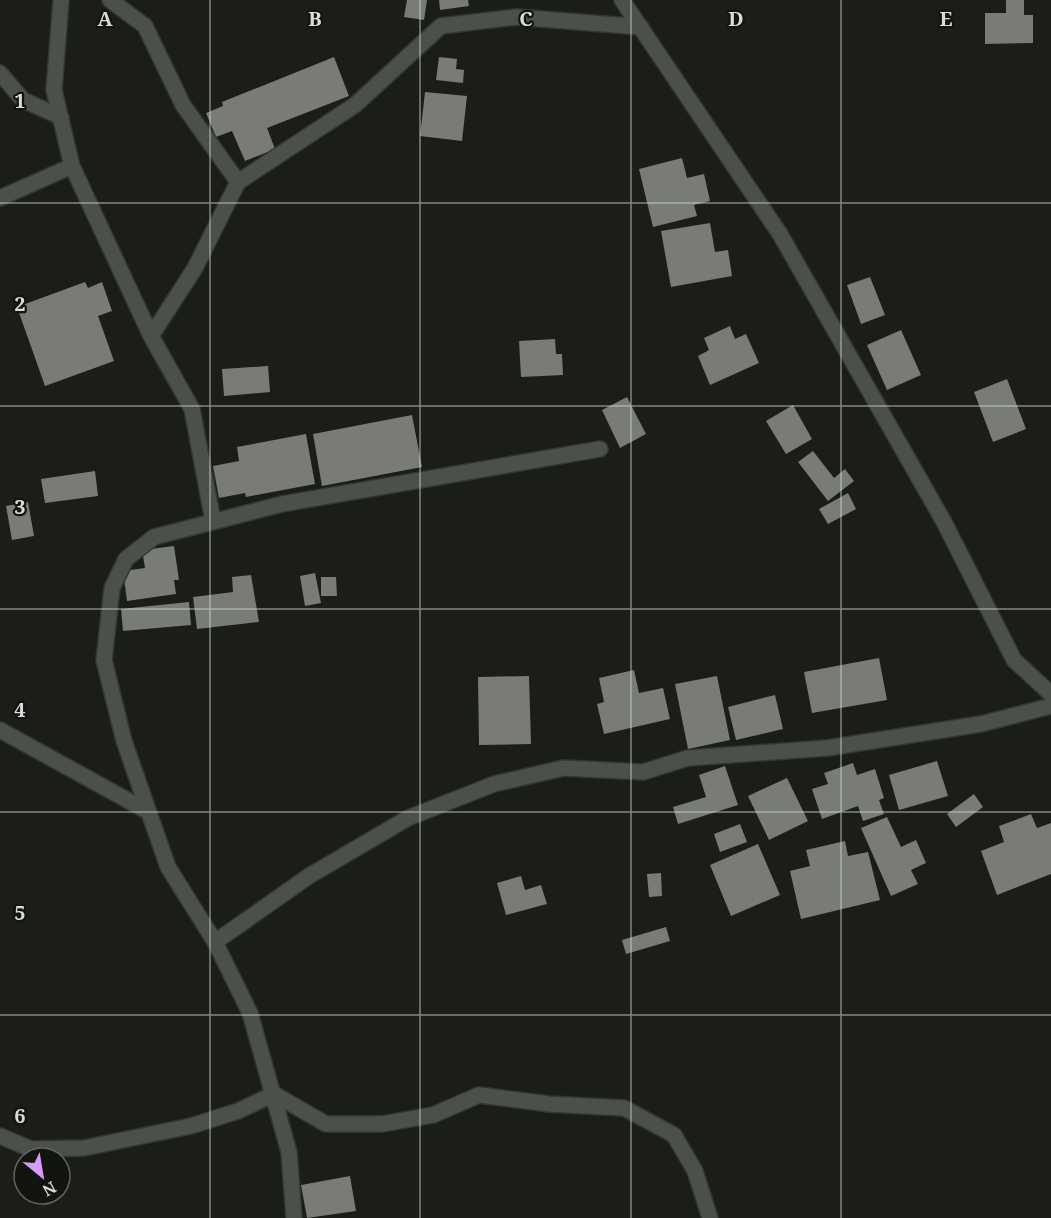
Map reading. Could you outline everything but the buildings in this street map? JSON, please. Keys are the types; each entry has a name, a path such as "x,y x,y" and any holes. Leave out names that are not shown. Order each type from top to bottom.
{"street":[{"path":"61,0 54,90 72,166 152,336 192,409 213,521"},
{"path":"110,0 145,26 183,105 238,182"},
{"path":"622,0 780,234 944,522 1014,660 1051,694"},
{"path":"152,336 195,268 238,182 355,105 441,26 516,17 641,27"},
{"path":"0,73 22,100 61,117"},
{"path":"0,198 72,166"},
{"path":"294,1218 289,1152 250,1013 215,942 168,867 124,741 104,660 112,588 126,559 154,537 282,504 600,449"},
{"path":"215,942 309,876 408,818 494,784 564,768 643,772 688,758 827,748 981,724 1051,706"},
{"path":"0,730 149,812"},
{"path":"0,1136 31,1149 84,1148 191,1126 238,1111 274,1094"},
{"path":"274,1094 326,1124 382,1124 433,1115 479,1095 549,1104 624,1108 674,1135 695,1171 710,1218"}]}
